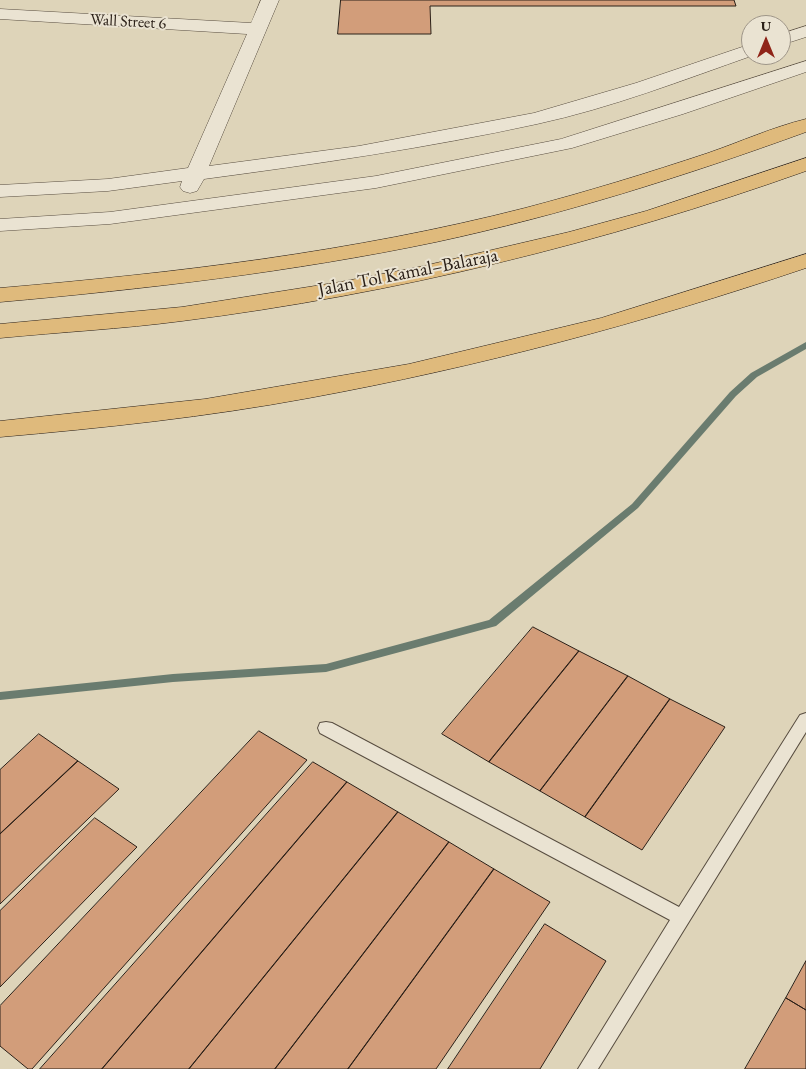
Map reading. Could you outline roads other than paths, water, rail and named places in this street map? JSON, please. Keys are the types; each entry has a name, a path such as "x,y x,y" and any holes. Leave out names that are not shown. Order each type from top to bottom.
{"highway":[{"path":"0,295 145,281 251,267 436,235 640,182 806,125"},
{"name":"Jalan Tol Kamal–Balaraja","path":"0,331 182,314 378,282 558,242 732,192 806,164"},
{"path":"0,429 176,410 310,389 411,370 489,353 661,309 806,261"}],"street":[{"path":"184,208 194,174 270,0"},
{"name":"Wall Street 6","path":"0,14 257,30"},
{"path":"791,36 806,31"},
{"path":"0,192 108,185 359,152 537,118 643,87 741,53"},
{"path":"0,225 110,218 376,182 565,144 676,110 806,66"}],"lane":[{"path":"586,1069 680,916 806,719"},
{"path":"326,728 680,916"}],"waterway":[{"path":"0,696 173,678 326,668 492,623 635,506 733,394 754,375 806,345"}]}
